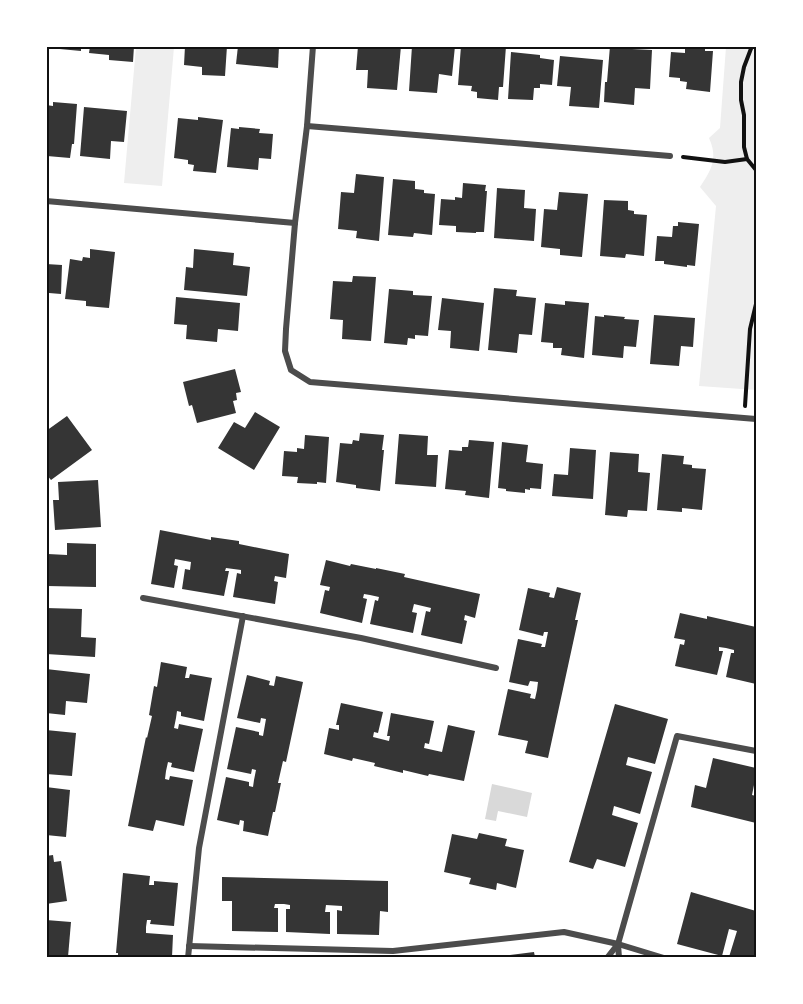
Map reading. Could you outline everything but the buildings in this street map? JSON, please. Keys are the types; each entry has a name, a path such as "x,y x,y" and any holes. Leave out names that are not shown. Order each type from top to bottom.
{"street":[{"path":"313,46 285,351 291,370 310,382 756,419"},
{"path":"307,126 670,156"},
{"path":"46,201 295,223"},
{"path":"143,598 361,638 496,668"},
{"path":"188,957 199,848 243,616"},
{"path":"607,957 618,944 677,736 756,752"},
{"path":"189,946 393,951 564,932 664,957"},
{"path":"618,944 620,957"}],"path":[{"path":"752,46 744,67 741,100 744,115 744,147 747,159 756,170"},
{"path":"670,156 725,162 747,159"},
{"path":"745,418 750,329 756,304"}],"shaded area":[{"path":"136,47 174,47 162,186 124,183"},
{"path":"726,47 756,47 756,390 699,386 716,206 700,187 708,175 713,158 709,138 720,128"},
{"path":"492,784 532,793 527,817 498,811 496,821 485,819"}]}
